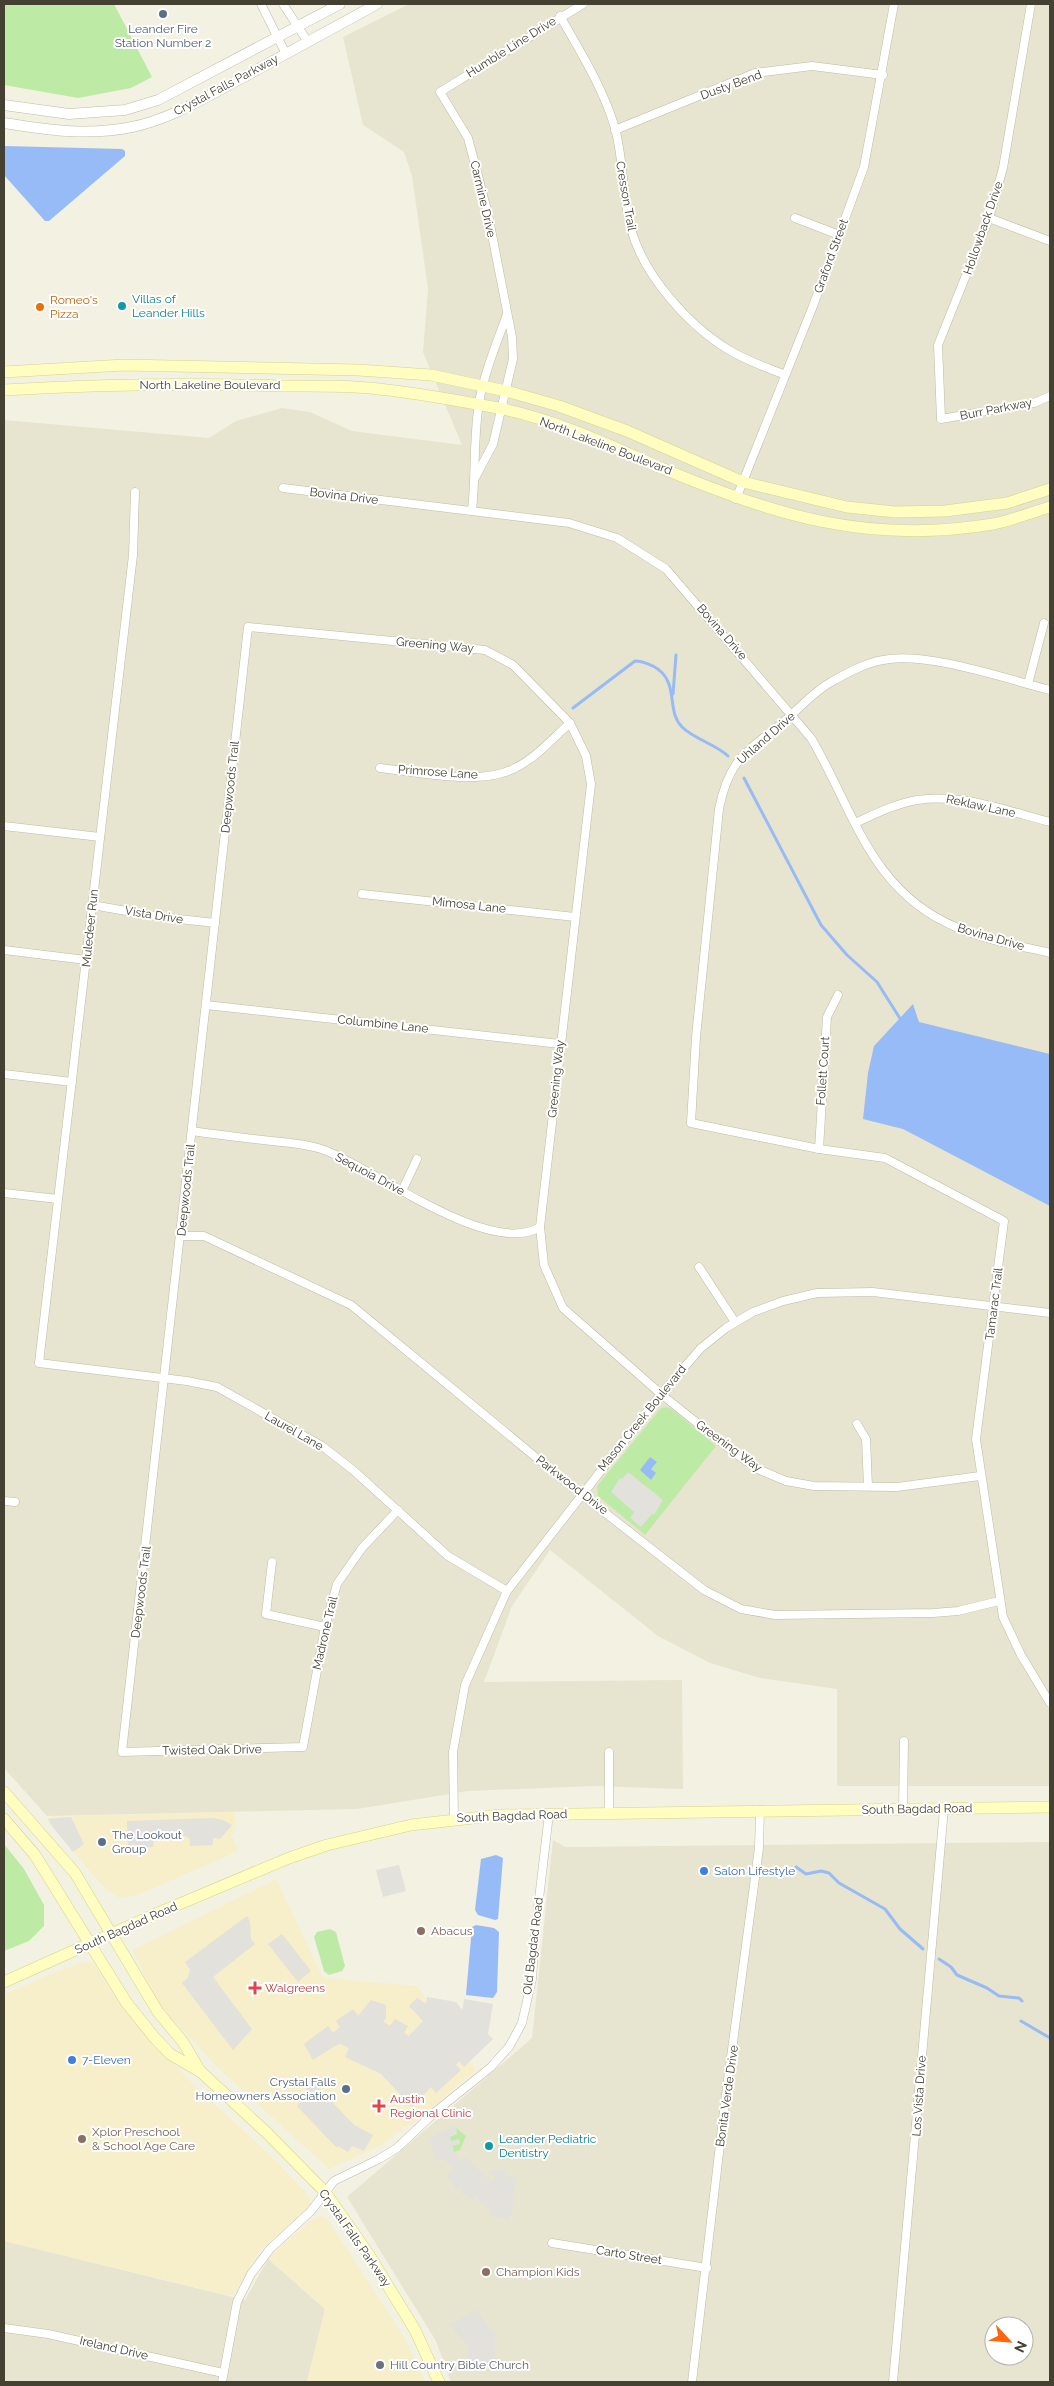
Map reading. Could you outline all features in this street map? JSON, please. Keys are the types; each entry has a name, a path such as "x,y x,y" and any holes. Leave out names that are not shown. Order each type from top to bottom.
{"main road":[{"name":"North Lakeline Boulevard","path":"4,372 124,365 358,370 430,375 483,385 559,406 627,431 743,482 847,507 895,512 945,511 1007,503 1050,489"},
{"name":"North Lakeline Boulevard","path":"4,390 91,385 208,384 368,388 427,394 501,409 560,425 736,498 805,520 885,532 946,530 996,523 1050,507"},
{"name":"Crystal Falls Parkway","path":"4,1792 75,1873 158,2012 183,2042 201,2072"},
{"name":"South Bagdad Road","path":"4,1982 282,1861 327,1845 393,1828 454,1818 549,1814 1050,1807"},
{"name":"Crystal Falls Parkway","path":"4,1819 35,1855 126,2002 154,2037 170,2054 201,2072 267,2133 325,2192 369,2255 415,2330 439,2382"},
{"path":"35,1855 48,1842"}],"street":[{"path":"261,4 286,54"},
{"path":"283,4 308,42"},
{"name":"Crystal Falls Parkway","path":"4,105 69,114 125,110 158,100 340,4"},
{"name":"Crystal Falls Parkway","path":"4,123 62,132 99,131 133,127 166,116 201,100 377,4"},
{"name":"Humble Line Drive","path":"440,92 560,16 583,4"},
{"name":"Graford Street","path":"736,498 864,167 894,4"},
{"name":"Hollowback Drive","path":"940,419 938,345 989,218 1003,168 1031,4"},
{"name":"Cresson Trail","path":"560,16 602,92 615,130 631,230 652,274 672,301 701,330 730,351 785,375"},
{"name":"Dusty Bend","path":"615,130 756,73 812,66 882,75"},
{"name":"Carmine Drive","path":"440,92 468,138 488,214 512,337 513,359 493,444 476,476"},
{"path":"795,218 839,235"},
{"path":"989,218 1050,241"},
{"name":"Carmine Drive","path":"472,511 476,476 473,456 479,404 483,385 507,314"},
{"name":"Burr Parkway","path":"940,419 1034,402 1050,396"},
{"name":"Bovina Drive","path":"283,488 569,523 594,529 642,552 666,569 811,738 826,763 879,867 888,879 929,914 972,934 1050,953"},
{"name":"Muledeer Run","path":"39,1364 133,555 135,492"},
{"path":"1028,684 1044,623"},
{"name":"Greening Way","path":"248,627 485,650 513,665 570,723 586,756 591,784 540,1227 544,1265 563,1308 661,1394 742,1459 773,1476 814,1486 930,1484 980,1476"},
{"name":"Deepwoods Trail","path":"122,1752 248,627"},
{"name":"Uhland Drive","path":"691,1123 700,997 719,809 724,784 732,768 747,752 829,683 853,670 883,660 921,659 1050,690"},
{"name":"Primrose Lane","path":"380,768 464,776 495,775 512,770 529,759 570,723"},
{"name":"Reklaw Lane","path":"855,823 893,806 917,800 942,798 962,800 1050,822"},
{"path":"4,826 100,837"},
{"name":"Mimosa Lane","path":"362,894 576,917"},
{"name":"Vista Drive","path":"92,905 160,917 215,923"},
{"path":"4,950 86,960"},
{"name":"Follett Court","path":"819,1149 827,1017 838,995"},
{"name":"Columbine Lane","path":"206,1005 560,1044"},
{"path":"4,1074 72,1082"},
{"name":"Tamarac Trail","path":"691,1123 819,1149 885,1158 1004,1221 976,1439 999,1602 1012,1640 1050,1703"},
{"name":"Sequoia Drive","path":"192,1131 318,1148 340,1157 461,1221 476,1226 525,1233 530,1233 540,1227"},
{"path":"402,1191 416,1159"},
{"path":"4,1193 58,1199"},
{"name":"Parkwood Drive","path":"181,1236 204,1236 351,1305 581,1494 704,1590 729,1605 775,1615 933,1614 958,1611 999,1602"},
{"path":"699,1267 735,1322"},
{"name":"Mason Creek Boulevard","path":"454,1818 453,1752 465,1685 507,1591 581,1494 661,1394 701,1348 735,1322 783,1301 835,1292 873,1292 1050,1313"},
{"name":"Laurel Lane","path":"39,1364 187,1381 217,1387 322,1446 353,1470 448,1556 507,1591"},
{"path":"857,1424 866,1439 868,1486"},
{"path":"4,1501 15,1502"},
{"name":"Madrone Trail","path":"303,1748 325,1628 337,1584 344,1571 372,1537 398,1510"},
{"path":"272,1562 266,1614 325,1628"},
{"path":"903,1809 904,1741"},
{"name":"Twisted Oak Drive","path":"122,1752 303,1748"},
{"path":"609,1813 610,1752"},
{"name":"Los Vista Drive","path":"893,2382 944,1809"},
{"name":"Bonita Verde Drive","path":"692,2382 707,2268 725,2102 760,1848 760,1810"},
{"name":"Old Bagdad Road","path":"222,2382 237,2302 251,2274 270,2249 311,2211 334,2181 397,2148 435,2112 491,2067 509,2048 522,2023 532,1979 535,1933 549,1814"},
{"name":"Carto Street","path":"552,2243 707,2268"},
{"name":"Ireland Drive","path":"4,2328 48,2334 223,2373"}],"shaded area":[{"path":"409,4 1050,4 1050,1786 837,1786 837,1689 760,1678 710,1663 658,1636 550,1550 512,1606 484,1682 682,1680 683,1789 593,1786 468,1791 357,1809 47,1816 4,1768 4,420 209,438 236,421 282,408 310,412 352,431 462,445 423,352 428,289 412,176 404,152 363,125 343,37"},
{"path":"628,1472 663,1500 654,1515 652,1514 641,1527 630,1518 634,1512 611,1492 620,1478 622,1479"},
{"path":"235,1812 235,1831 231,1836 238,1851 138,1895 120,1898 106,1889 95,1877 52,1826 47,1817"},
{"path":"71,1817 84,1844 73,1852 48,1819"},
{"path":"213,1818 223,1820 232,1825 220,1839 213,1838 213,1845 190,1846 189,1838 185,1836 154,1839 153,1847 128,1848 127,1821"},
{"path":"553,1840 565,1847 1050,1842 1050,2382 451,2382 436,2341 347,2197 532,2038"},
{"path":"399,1865 406,1891 383,1897 376,1870"},
{"path":"276,1879 323,1978 417,1986 476,2070 424,2114 381,2145 329,2169 217,2067 157,2002 133,1950"},
{"path":"247,1916 250,1922 251,1939 255,1944 213,1977 252,2029 233,2050 182,1983 188,1978 190,1970 185,1962"},
{"path":"282,1934 311,1971 298,1982 268,1944"},
{"path":"92,1962 120,2005 155,2045 203,2094 268,2153 308,2195 311,2202 310,2206 260,2250 233,2296 4,2241 4,1994 79,1963"},
{"path":"427,1997 456,2002 461,2009 463,2008 464,1999 493,2004 488,2034 493,2039 464,2067 459,2061 456,2065 461,2070 436,2093 431,2087 412,2107 381,2074 345,2057 349,2048 341,2044 335,2046 313,2060 304,2044 328,2026 333,2033 340,2027 336,2021 353,2009 358,2016 371,2000 386,2005 386,2019 383,2021 390,2026 395,2019 408,2026 404,2033 409,2036 423,2021 409,2006 417,1998 426,2004"},
{"path":"313,2082 354,2125 373,2135 364,2151 352,2146 348,2152 338,2146 337,2148 297,2106 303,2100 307,2087"},
{"path":"455,2126 457,2134 450,2136 451,2141 459,2139 460,2144 452,2146 454,2152 460,2161 467,2157 484,2174 481,2181 483,2182 484,2176 489,2176 488,2181 493,2180 495,2176 489,2175 489,2171 496,2171 497,2169 506,2170 507,2177 516,2178 512,2211 508,2220 501,2216 499,2219 490,2214 491,2210 484,2206 486,2203 478,2202 478,2193 473,2200 460,2192 464,2184 457,2189 447,2176 454,2170 444,2159 436,2161 429,2138"},
{"path":"321,2216 328,2220 405,2339 425,2382 307,2382 325,2309 268,2259 313,2219"},
{"path":"4,2241 245,2300 268,2259 325,2309 307,2382 4,2382"},
{"path":"476,2310 495,2335 495,2365 488,2364 487,2366 468,2363 468,2347 450,2324"}],"green space":[{"path":"4,4 114,4 152,77 131,88 78,98 4,85"},
{"path":"661,1408 672,1409 716,1446 645,1535 598,1496 597,1486"},
{"path":"4,1844 24,1869 44,1905 44,1926 29,1941 4,1951"},
{"path":"330,1929 336,1932 345,1966 342,1971 329,1975 324,1971 314,1937 317,1932"},
{"path":"456,2128 466,2136 460,2150 454,2152 450,2137 457,2134"}],"water":[{"path":"4,146 122,149 125,151 125,156 49,221 45,221 4,175"},
{"path":"913,1004 919,1022 1050,1054 1050,1206 903,1129 863,1119 868,1073 874,1046"},
{"path":"650,1457 657,1462 651,1469 656,1473 651,1480 640,1470"},
{"path":"496,1855 503,1858 498,1919 495,1920 478,1915 475,1910 481,1859"},
{"path":"476,1925 494,1928 499,1932 497,1992 493,1998 466,1995 472,1927"}],"waterway":[{"path":"673,694 676,655"},
{"path":"573,708 635,661 644,662 662,672 667,679 674,712 682,727 728,756"},
{"path":"744,778 821,925 847,955 877,982 901,1020"},
{"path":"796,1867 806,1874 821,1871 829,1873 839,1883 885,1909 900,1929 923,1949"},
{"path":"939,1959 951,1967 957,1975 987,1988 999,1996 1019,1998 1022,2001"},
{"path":"1021,2021 1050,2038"}],"place":[{"name":"Leander Fire Station Number 2","path":"163,14"},
{"name":"Villas of Leander Hills","path":"122,306"},
{"name":"Romeo's Pizza","path":"40,307"},
{"name":"The Lookout Group","path":"102,1842"},
{"name":"Salon Lifestyle","path":"704,1871"},
{"name":"Abacus","path":"421,1931"},
{"name":"Walgreens","path":"255,1988"},
{"name":"7-Eleven","path":"72,2060"},
{"name":"Crystal Falls Homeowners Association","path":"346,2089"},
{"name":"Austin Regional Clinic","path":"379,2106"},
{"name":"Xplor Preschool & School Age Care","path":"82,2139"},
{"name":"Leander Pediatric Dentistry","path":"489,2146"},
{"name":"Champion Kids","path":"486,2272"},
{"name":"Hill Country Bible Church","path":"380,2365"}]}
